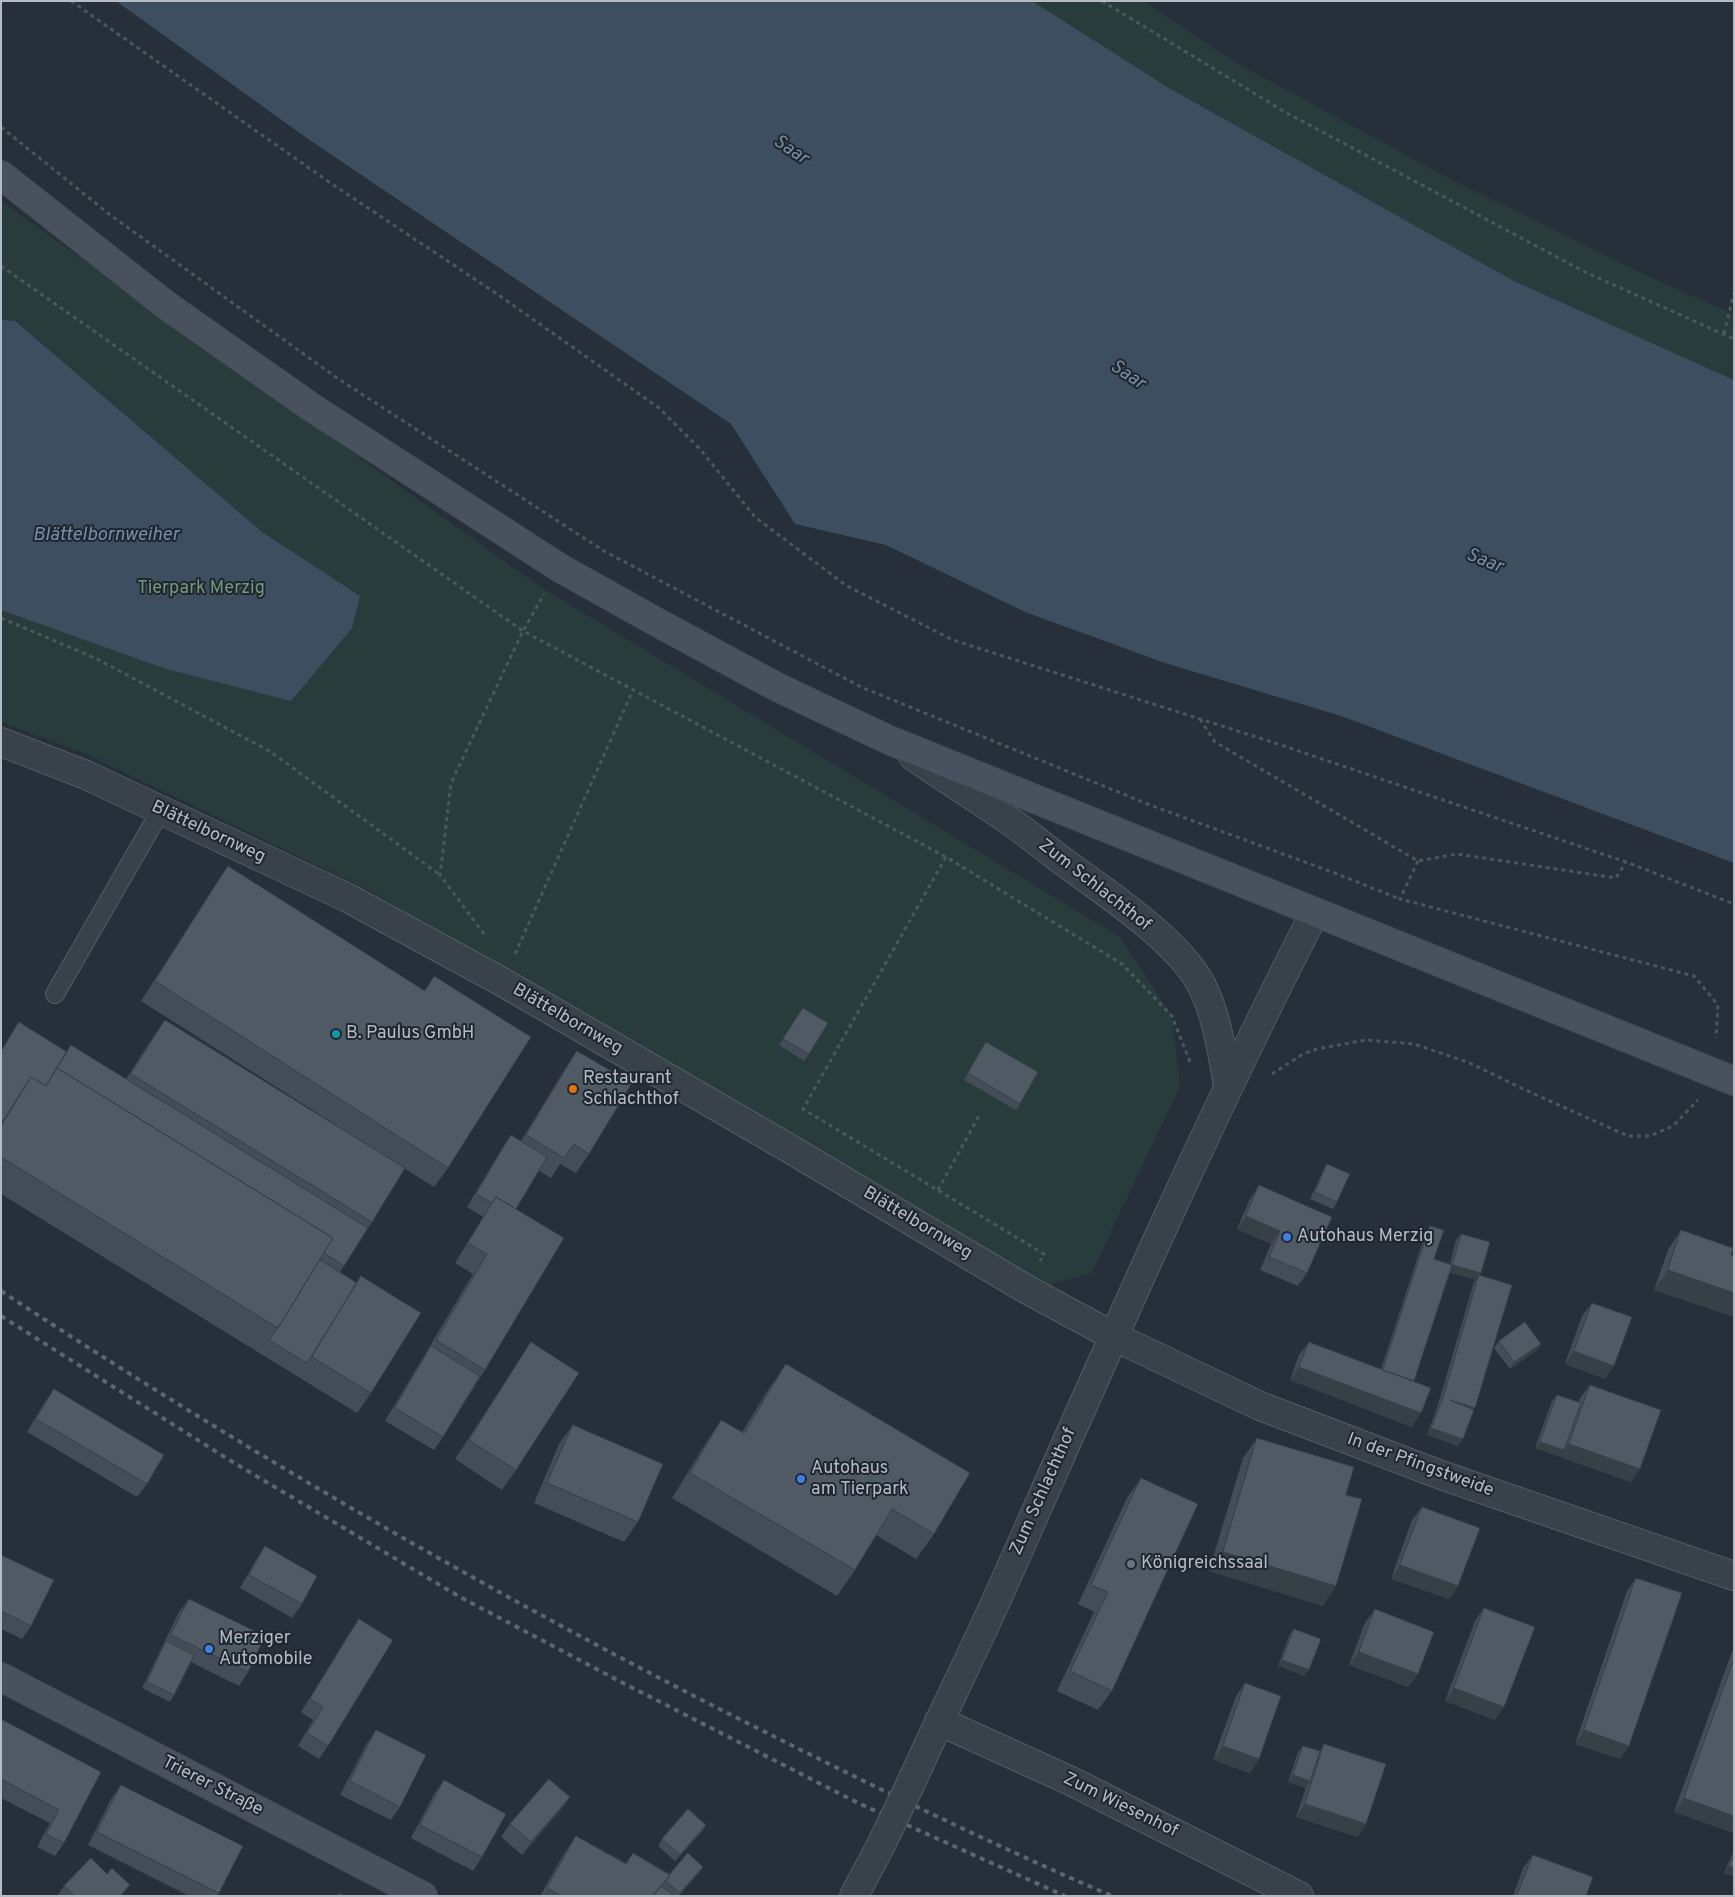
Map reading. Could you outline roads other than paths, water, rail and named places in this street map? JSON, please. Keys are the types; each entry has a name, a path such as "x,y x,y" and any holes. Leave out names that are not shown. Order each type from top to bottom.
{"main road":[{"path":"1,176 166,305 311,407 560,568 777,687 889,740 1734,1081"},
{"name":"Trierer Straße","path":"1,1677 423,1896"}],"street":[{"name":"Zum Schlachthof","path":"889,740 1018,827 1113,898 1159,936 1187,963 1208,1002 1219,1036 1228,1086"},
{"name":"Blättelbornweg","path":"1,742 86,775 348,898 504,983 1026,1289 1113,1336"},
{"name":"Zum Schlachthof","path":"854,1896 911,1783 999,1594 1113,1336 1228,1086 1315,912"},
{"name":"In der Pfingstweide","path":"1113,1336 1260,1406 1441,1475 1734,1576"},
{"name":"Zum Wiesenhof","path":"939,1722 1073,1782 1299,1896"}],"lane":[{"path":"55,994 161,810"}],"water":[{"name":"Saar","path":"116,1 1032,1 1169,88 1514,281 1734,380 1734,863 1341,716 1165,663 1025,612 886,545 795,524 731,424 311,141"},
{"name":"Blättelbornweiher","path":"1,320 15,321 262,532 360,596 352,628 291,701 166,669 1,610"}],"railway":[{"path":"1,1291 93,1351 280,1466 470,1576 567,1629 663,1680 848,1773 979,1836 1112,1896"},
{"path":"1,1316 231,1461 460,1597 858,1803 1065,1896"}],"place":[{"name":"B. Paulus GmbH","path":"336,1034"},
{"name":"Restaurant Schlachthof","path":"573,1089"},
{"name":"Autohaus Merzig","path":"1287,1237"},
{"name":"Autohaus am Tierpark","path":"801,1479"},
{"name":"Königreichssaal","path":"1131,1564"},
{"name":"Merziger Automobile","path":"209,1649"}],"park label":[{"name":"Tierpark Merzig","path":"201,589"}]}
